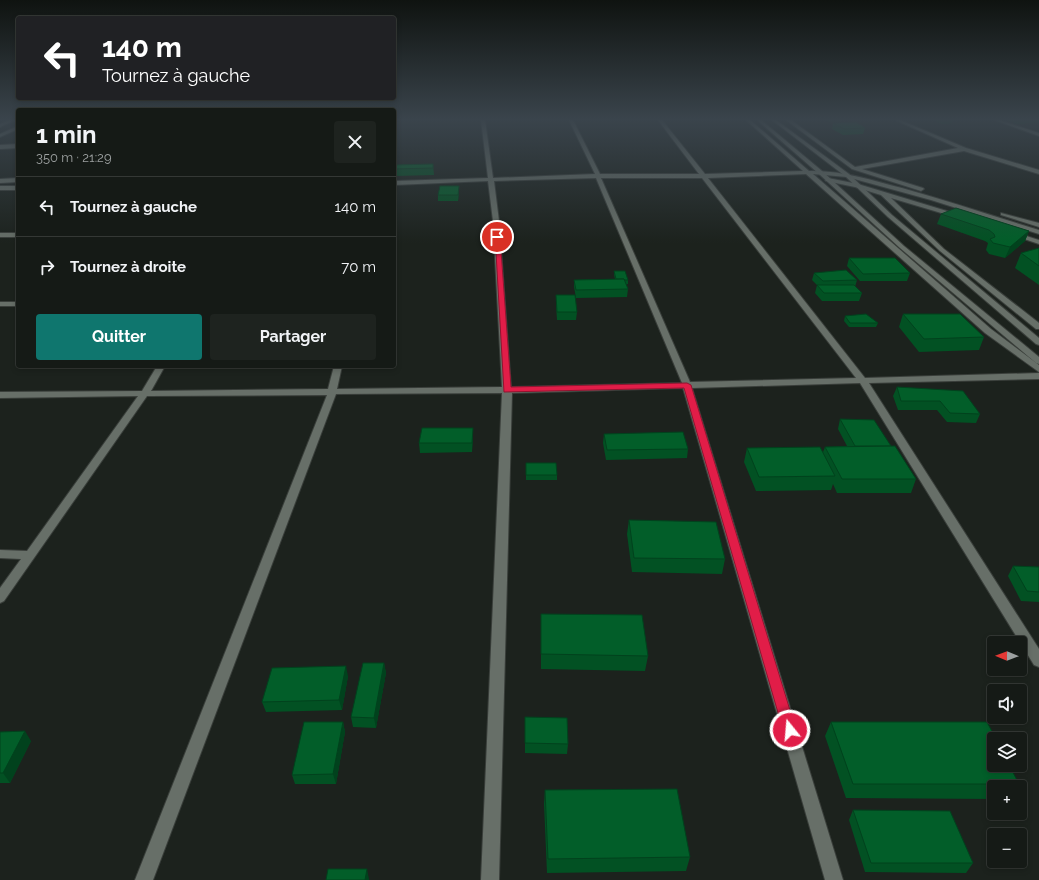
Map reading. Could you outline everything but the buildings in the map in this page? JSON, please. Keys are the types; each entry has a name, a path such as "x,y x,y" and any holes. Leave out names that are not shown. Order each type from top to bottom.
{"street":[{"path":"488,161 496,221 507,390 490,880"},
{"path":"591,161 687,385 834,880"},
{"path":"693,161 862,380 1039,661"},
{"path":"794,161 988,331 1039,369"},
{"path":"807,161 908,252 1039,361"},
{"path":"828,161 847,175 890,216 1039,342"},
{"path":"844,161 854,168 1039,225"},
{"path":"838,169 854,168 894,161"},
{"path":"1003,161 1039,172"},
{"path":"396,183 598,176 705,176 820,172 847,175 880,184 1039,232"},
{"path":"0,181 16,180"},
{"path":"828,180 882,192 965,218"},
{"path":"880,184 882,192 942,250 1039,327"},
{"path":"0,188 16,188"},
{"path":"1009,233 1039,242"},
{"path":"0,236 16,235"},
{"path":"0,304 16,304"},
{"path":"0,598 145,393 160,368"},
{"path":"144,880 332,393 338,368"},
{"path":"0,395 332,393 507,390 1039,376"},
{"path":"0,554 31,554"}],"route":[{"path":"497,237 507,390 687,385 790,730"}]}
